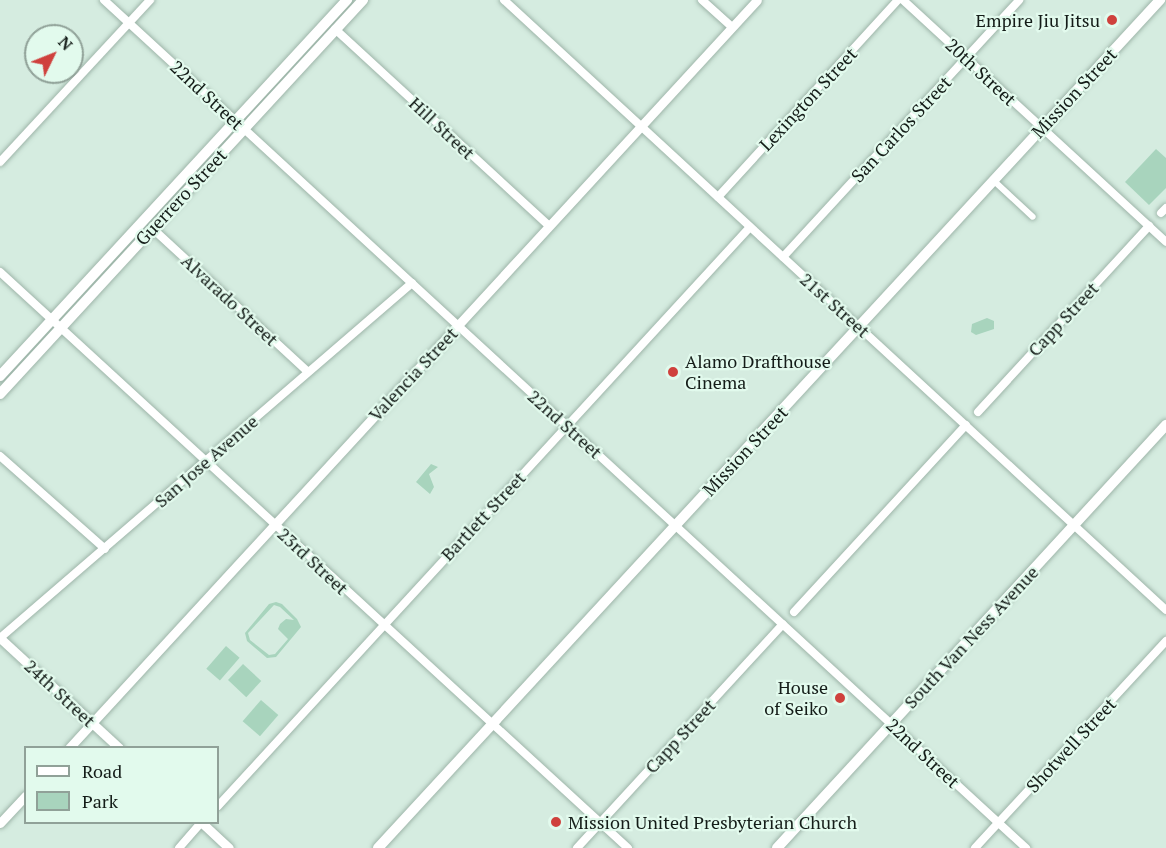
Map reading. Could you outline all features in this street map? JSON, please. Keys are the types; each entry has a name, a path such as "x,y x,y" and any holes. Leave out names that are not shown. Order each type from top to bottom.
{"main road":[{"name":"Guerrero Street","path":"0,376 56,324 152,228 347,0"},
{"name":"Guerrero Street","path":"0,394 56,324 240,125 363,0"},
{"name":"Mission Street","path":"378,848 1160,0"},
{"name":"South Van Ness Avenue","path":"777,848 1166,425"}],"street":[{"name":"22nd Street","path":"104,0 1026,848"},
{"path":"0,162 150,0"},
{"name":"21st Street","path":"504,0 1166,610"},
{"path":"702,0 732,27"},
{"name":"Valencia Street","path":"70,746 757,0"},
{"name":"Lexington Street","path":"718,197 898,0"},
{"name":"20th Street","path":"903,0 1166,242"},
{"name":"San Carlos Street","path":"783,257 1019,0"},
{"name":"Hill Street","path":"335,29 549,226"},
{"path":"993,180 1033,217"},
{"name":"Capp Street","path":"978,412 1149,226"},
{"name":"Bartlett Street","path":"219,805 750,227"},
{"name":"Alvarado Street","path":"152,228 308,372"},
{"name":"23rd Street","path":"0,272 628,848"},
{"name":"San Jose Avenue","path":"0,638 412,284"},
{"path":"794,612 966,425"},
{"path":"0,456 105,549"},
{"name":"Capp Street","path":"577,848 783,624"},
{"name":"24th Street","path":"0,638 118,746"},
{"name":"Shotwell Street","path":"975,848 1166,641"},
{"path":"0,823 24,797"},
{"path":"179,848 201,824"},
{"path":"203,824 229,848"}],"green space":[{"path":"1156,149 1166,158 1166,188 1149,205 1125,182"},
{"path":"987,318 994,321 994,329 976,335 971,332 972,324"},
{"path":"431,464 438,467 429,474 434,487 430,494 416,482"},
{"path":"276,602 282,604 297,619 301,627 276,657 267,658 247,641 245,633 269,604","holes":["274,605 280,607 294,620 286,619 280,624 278,629 288,639 275,654 269,655 250,640 248,633"]},
{"path":"226,646 240,658 220,680 206,669"},
{"path":"243,664 261,681 246,697 228,680"},
{"path":"261,700 278,715 260,736 243,721"}],"place":[{"name":"Empire Jiu Jitsu","path":"1112,20"},
{"name":"Alamo Drafthouse Cinema","path":"673,372"},
{"name":"House of Seiko","path":"840,698"},
{"name":"Mission United Presbyterian Church","path":"556,822"}]}
